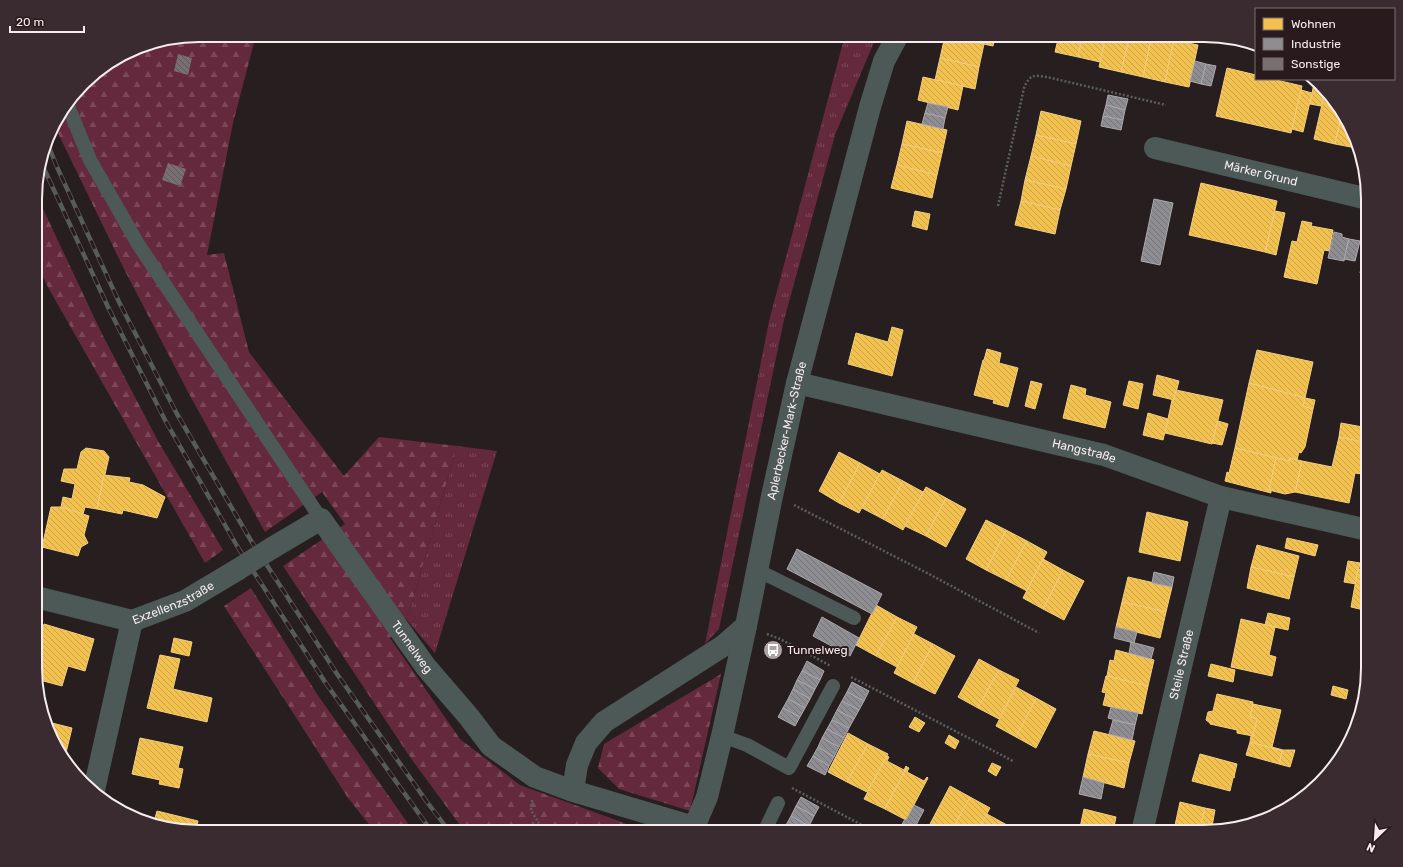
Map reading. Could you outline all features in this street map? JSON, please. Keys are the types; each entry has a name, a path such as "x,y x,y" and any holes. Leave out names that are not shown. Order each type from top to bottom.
{"street":[{"name":"Aplerbecker-Mark-Straße","path":"695,825 707,797 722,736 797,383 870,107 884,61 894,42"},
{"name":"Märker Grund","path":"1155,148 1361,197"},
{"name":"Hangstraße","path":"797,383 1104,455 1221,497 1361,528"},
{"name":"Steile Straße","path":"1144,825 1221,497"},
{"name":"Exzellenzstraße","path":"95,786 132,621 185,600 321,519"},
{"name":"Tunnelweg","path":"321,519 426,668 469,717 491,746 535,778 680,825"},
{"path":"42,598 132,621"},
{"path":"574,791 577,765 586,743 604,722 723,646 746,626"}],"lane":[{"name":"Tunnelweg","path":"70,110 90,160 138,244 321,519"},
{"path":"757,570 854,618"},
{"path":"722,736 747,745 789,768 833,686"},
{"path":"767,825 778,803"}],"path":[{"path":"998,206 1024,88 1030,78 1034,76 1047,77 1166,105"},
{"path":"772,496 805,510 1039,633"},
{"path":"746,626 780,639 836,669"},
{"path":"850,676 1013,761"},
{"path":"535,778 531,810 540,825"},
{"path":"789,786 862,825"}],"green space":[{"path":"188,42 254,42 233,123 207,255 224,253 249,352 344,476 379,437 457,446 409,613 390,638 460,739 520,785 630,825 460,825 410,757 283,566 345,524 322,492 265,532 188,392 123,267 57,131 63,120 74,103 103,74 129,58 148,50"},
{"path":"843,42 874,42 835,135 784,320 719,629 705,644 769,321"},
{"path":"42,207 102,334 158,441 223,550 205,563 42,275"},
{"path":"457,446 497,451 435,653 405,618 409,613"},
{"path":"251,588 317,694 409,825 369,825 348,798 224,606"},
{"path":"721,674 690,811 619,789 598,768 604,744"}],"building: Wohnen":[{"path":"944,42 974,42 984,44 979,67 940,58"},
{"path":"974,42 994,42 993,46"},
{"path":"1057,42 1081,42 1078,57 1055,52"},
{"path":"1081,42 1104,42 1100,62 1078,57"},
{"path":"1104,42 1128,42 1121,72 1099,67"},
{"path":"1128,42 1150,42 1143,77 1121,72"},
{"path":"1150,42 1174,42 1165,82 1143,77"},
{"path":"1174,42 1184,42 1198,45 1189,87 1165,82"},
{"path":"940,58 979,67 975,89 935,80"},
{"path":"1227,68 1255,75 1255,80 1276,80 1302,86 1291,133 1216,116"},
{"path":"923,77 963,86 958,110 918,100"},
{"path":"1313,86 1323,97 1321,106 1310,104"},
{"path":"1301,90 1312,93 1303,132 1292,129"},
{"path":"1324,97 1340,121 1335,144 1314,139"},
{"path":"1041,111 1081,121 1076,144 1036,135"},
{"path":"907,121 947,130 942,153 902,144"},
{"path":"1340,121 1353,147 1335,144"},
{"path":"1036,135 1076,144 1071,166 1031,156"},
{"path":"902,144 942,153 937,175 897,165"},
{"path":"1031,156 1071,166 1066,189 1025,180"},
{"path":"897,165 937,175 932,198 891,188"},
{"path":"1025,180 1066,189 1060,210 1021,201"},
{"path":"1201,183 1277,201 1265,252 1189,235"},
{"path":"1021,201 1060,210 1055,234 1015,225"},
{"path":"915,211 930,214 927,230 912,226"},
{"path":"1275,211 1285,213 1276,255 1265,252"},
{"path":"1302,221 1312,223 1311,226 1333,230 1329,251 1324,250 1317,284 1284,277 1292,241 1297,242"},
{"path":"892,327 903,330 892,376 848,364 856,333 888,342"},
{"path":"987,349 1001,353 999,363 1018,368 1008,407 993,403 994,400 974,395"},
{"path":"1257,350 1313,362 1305,398 1249,383"},
{"path":"1157,375 1179,381 1174,400 1153,395"},
{"path":"1031,381 1042,384 1035,409 1025,406"},
{"path":"1129,381 1143,384 1138,409 1123,405"},
{"path":"1249,383 1305,398 1303,406 1313,409 1305,447 1301,453 1299,452 1297,460 1290,458 1290,461 1235,448"},
{"path":"1071,385 1086,389 1085,395 1111,402 1105,428 1063,418"},
{"path":"1176,390 1223,400 1212,444 1165,433 1172,400 1174,400"},
{"path":"1305,398 1315,400 1313,409 1303,406"},
{"path":"1148,413 1168,419 1163,440 1143,435"},
{"path":"1218,421 1228,424 1222,445 1212,443"},
{"path":"1341,423 1361,427 1361,442 1339,437"},
{"path":"1339,437 1361,442 1361,474 1355,473 1349,503 1295,492 1302,461 1332,467"},
{"path":"86,448 104,451 109,457 97,509 85,507 83,514 61,507 63,497 72,499 75,484 61,481 64,469 77,469 81,452"},
{"path":"1235,448 1276,458 1269,490 1271,493 1225,481 1227,472 1229,473"},
{"path":"839,452 860,463 839,503 819,491"},
{"path":"1276,458 1290,461 1290,458 1302,461 1295,492 1285,494 1269,490"},
{"path":"860,463 880,474 859,513 839,503"},
{"path":"882,470 903,481 883,519 862,508"},
{"path":"104,475 130,478 129,482 143,485 165,497 157,518 123,510 122,514 97,509"},
{"path":"903,481 923,492 903,530 883,519"},
{"path":"926,487 946,498 926,536 905,526"},
{"path":"946,498 966,509 946,547 926,536"},
{"path":"51,507 61,507 89,516 84,535 88,543 81,547 78,556 42,547"},
{"path":"1147,512 1188,522 1180,561 1139,552"},
{"path":"986,520 1006,530 986,570 966,559"},
{"path":"1006,530 1027,541 1006,580 986,570"},
{"path":"1287,538 1318,545 1315,556 1285,548"},
{"path":"1027,541 1047,552 1027,591 1006,580"},
{"path":"1257,545 1299,556 1294,577 1251,567"},
{"path":"1043,559 1063,570 1043,609 1023,598"},
{"path":"1348,561 1360,563 1356,584 1344,582"},
{"path":"1251,567 1294,577 1289,599 1247,588"},
{"path":"1358,569 1361,570 1361,609 1351,607"},
{"path":"1063,570 1084,581 1064,620 1043,609"},
{"path":"1128,577 1172,587 1166,612 1122,602"},
{"path":"1122,602 1166,612 1160,638 1116,627"},
{"path":"876,605 897,617 876,656 856,645"},
{"path":"1268,613 1290,618 1288,630 1265,625"},
{"path":"897,617 917,627 897,667 876,656"},
{"path":"1241,619 1275,627 1269,655 1276,657 1272,676 1231,667"},
{"path":"44,624 94,639 85,671 68,666 62,686 42,681 42,631"},
{"path":"914,634 933,644 913,683 894,673"},
{"path":"174,638 192,642 189,656 171,652"},
{"path":"933,644 955,656 935,694 913,683"},
{"path":"1116,650 1154,660 1148,686 1107,676 1110,660 1114,661"},
{"path":"160,655 180,659 173,689 212,698 207,722 147,708"},
{"path":"979,659 999,670 978,708 958,697"},
{"path":"1211,664 1235,670 1233,682 1208,676"},
{"path":"999,670 1019,680 999,719 978,708"},
{"path":"1106,676 1148,686 1142,714 1103,705 1106,693 1102,692"},
{"path":"1333,686 1348,690 1346,699 1331,695"},
{"path":"1016,687 1036,698 1016,737 996,726"},
{"path":"1217,694 1253,702 1250,717 1257,719 1253,736 1237,733 1237,730 1210,724 1206,720 1208,712 1213,711"},
{"path":"1036,698 1056,709 1036,748 1016,737"},
{"path":"1253,704 1281,710 1272,747 1283,750 1295,750 1290,767 1279,764 1282,751 1250,742 1257,719 1250,717"},
{"path":"915,717 925,723 919,732 909,727"},
{"path":"52,723 72,728 66,752"},
{"path":"1094,731 1135,741 1129,763 1088,754"},
{"path":"848,733 868,744 847,782 828,772"},
{"path":"949,735 959,741 955,749 945,743"},
{"path":"140,738 183,747 178,768 183,769 179,788 159,784 160,780 132,774"},
{"path":"1250,742 1282,751 1279,764 1246,755"},
{"path":"868,744 888,754 867,792 847,782"},
{"path":"1088,754 1129,763 1124,788 1083,777"},
{"path":"1200,754 1237,764 1235,777 1233,778 1230,791 1192,781"},
{"path":"887,756 889,757 887,761 904,770 906,766 907,767 885,809 864,799"},
{"path":"992,763 1001,767 996,776 988,771"},
{"path":"907,767 909,768 907,772 924,781 927,777 928,778 906,820 885,809"},
{"path":"950,786 970,797 955,825 930,824"},
{"path":"970,797 990,808 981,825 955,825"},
{"path":"1180,802 1205,808 1201,825 1175,825"},
{"path":"1205,808 1215,810 1212,825 1201,825"},
{"path":"1084,809 1116,817 1114,825 1081,825"},
{"path":"157,811 198,821 197,825 188,825 155,819"},
{"path":"987,814 1007,825 981,825"}],"building: Industrie":[{"path":"1195,61 1206,64 1201,84 1190,81"},
{"path":"1206,64 1216,66 1211,86 1201,84"},
{"path":"1108,95 1128,99 1125,110 1106,105"},
{"path":"928,103 948,107 945,118 925,113"},
{"path":"1106,105 1125,110 1123,120 1103,116"},
{"path":"925,113 945,118 943,129 922,124"},
{"path":"1103,116 1123,120 1121,130 1101,126"},
{"path":"1154,199 1173,203 1160,265 1141,261"},
{"path":"1334,232 1342,234 1342,237 1349,239 1344,261 1328,258"},
{"path":"1349,239 1360,241 1355,261 1344,259"},
{"path":"797,549 882,594 872,614 787,569"},
{"path":"1154,572 1174,577 1172,587 1152,583"},
{"path":"822,617 859,638 850,656 813,636"},
{"path":"1116,627 1137,632 1134,643 1114,638"},
{"path":"1131,642 1154,648 1151,659 1129,653"},
{"path":"807,661 824,671 820,680 802,671"},
{"path":"802,671 820,680 815,689 797,680"},
{"path":"797,680 815,689 810,699 793,689"},
{"path":"852,682 869,691 864,701 847,692"},
{"path":"793,689 810,699 805,708 788,699"},
{"path":"847,692 864,701 859,710 842,701"},
{"path":"788,699 805,708 800,717 783,708"},
{"path":"842,701 859,710 854,719 837,710"},
{"path":"1111,707 1138,713 1135,725 1108,718"},
{"path":"783,708 800,717 795,726 778,717"},
{"path":"837,710 854,719 849,728 832,720"},
{"path":"832,720 849,728 844,738 827,729"},
{"path":"1113,720 1135,725 1132,740 1109,734"},
{"path":"827,729 844,738 839,747 822,738"},
{"path":"822,738 839,747 834,757 818,747"},
{"path":"818,747 834,757 829,766 813,756"},
{"path":"813,756 829,766 825,775 807,766"},
{"path":"1083,777 1104,783 1101,799 1079,794"},
{"path":"801,797 819,807 814,816 796,806"},
{"path":"914,805 924,810 916,825 902,825 905,819 906,820"},
{"path":"796,806 814,816 810,825 807,825 791,816"},
{"path":"791,816 807,825 786,825"}],"building: Sonstige":[{"path":"178,54 192,58 188,75 174,71"},
{"path":"168,163 186,169 180,186 162,180"}],"railway":[{"path":"50,149 119,302 177,414 250,539 337,674 445,825"},
{"path":"45,170 108,307 165,420 237,546 325,682 427,825"}],"place":[{"name":"Tunnelweg","path":"773,650"}]}
